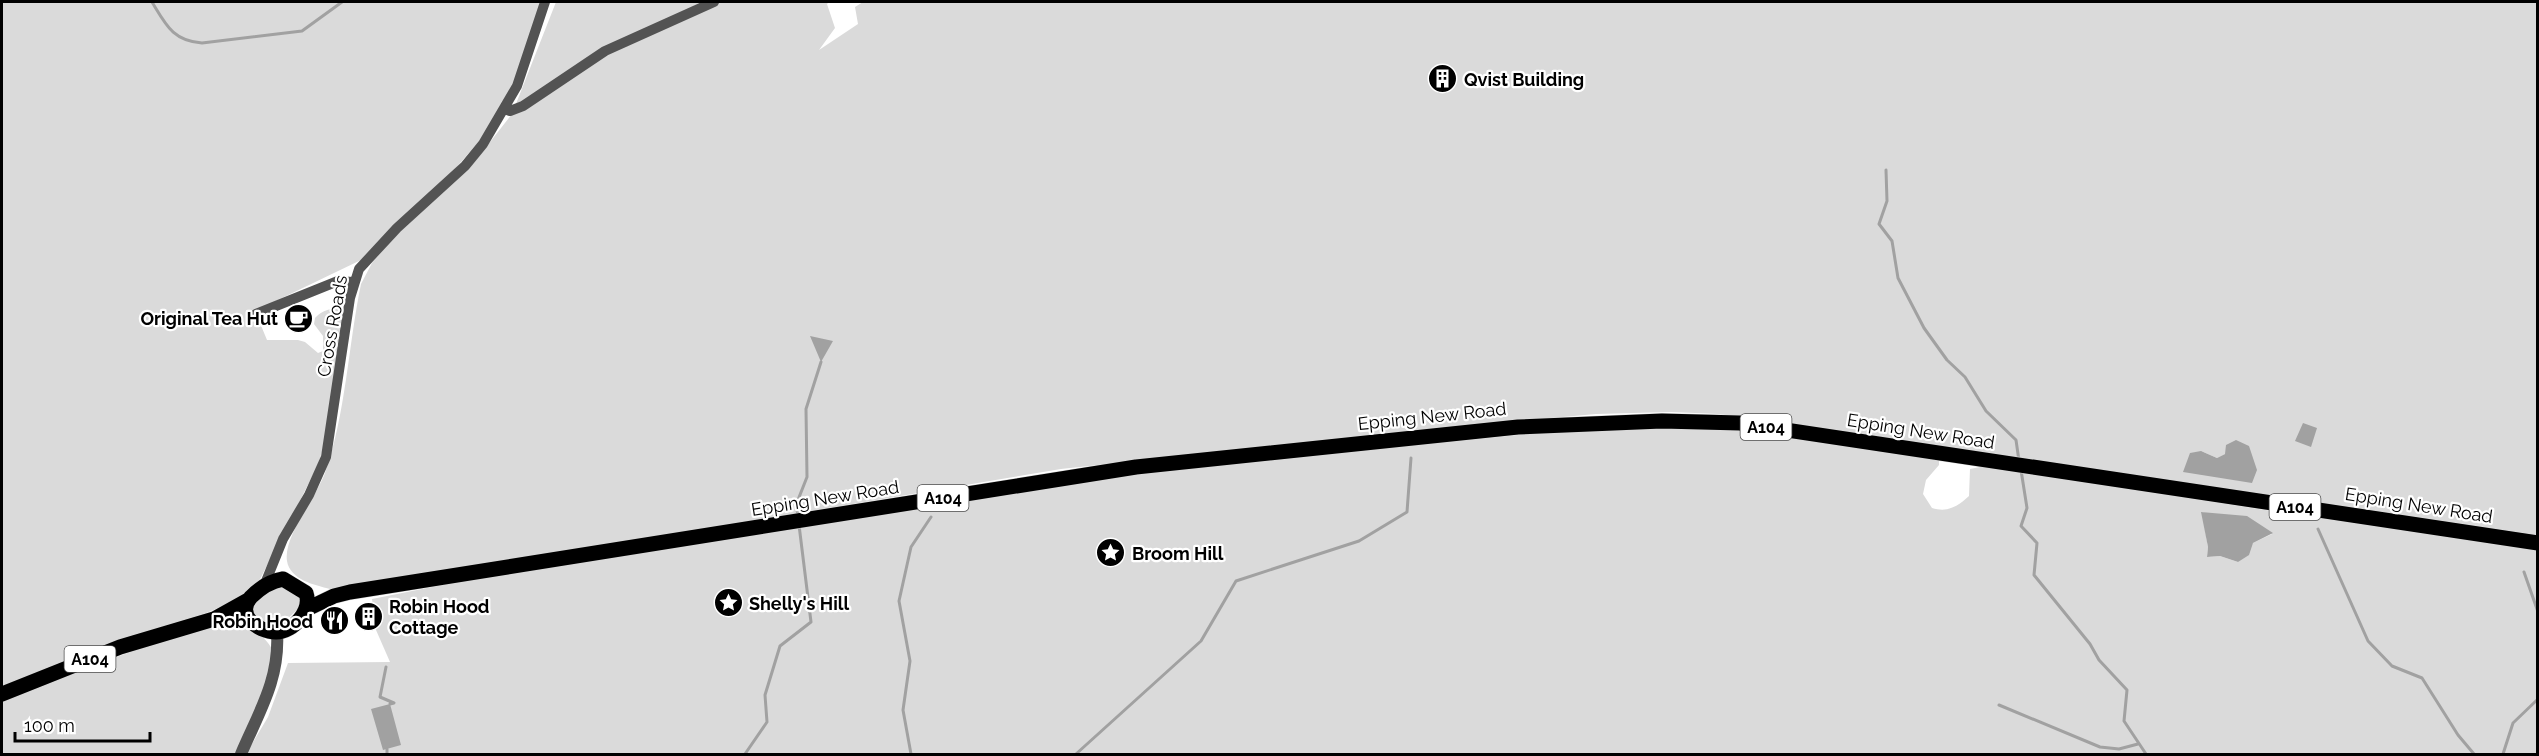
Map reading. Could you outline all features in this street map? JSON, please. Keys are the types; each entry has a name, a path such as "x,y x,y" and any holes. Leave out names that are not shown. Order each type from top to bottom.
{"main road":[{"name":"Epping New Road","path":"307,609 334,596 1117,469 1518,427 1662,421 1740,423 2538,543"},
{"name":"A104","path":"2,694 120,647 214,619 248,600 264,586 276,580 287,581 301,588"},
{"name":"Epping New Road","path":"301,588 334,596"},
{"path":"301,588 308,599 307,609"},
{"path":"248,600 244,610 249,620"},
{"name":"A104","path":"214,619 249,620 260,628 277,632 300,619 307,609"}],"street":[{"name":"Cross Roads","path":"264,586 277,560 283,539 309,495 326,457 353,282 364,262 465,166 505,109 517,86 545,2"},
{"path":"505,109 510,111 523,106 605,51 714,2"},
{"path":"256,315 338,281 353,282"},
{"path":"277,560 280,573 287,581"},
{"path":"241,754 274,675 278,656 277,632"}],"shaded area":[{"path":"2,2 546,2 513,89 480,140 455,169 361,260 255,311 267,340 298,340 305,342 318,353 323,351 323,336 314,324 315,318 328,310 345,308 327,437 317,467 256,587 215,610 140,634 2,687"},
{"path":"556,2 829,2 827,4 835,28 819,50 858,24 855,7 863,2 2537,2 2537,535 1783,423 1719,414 1671,412 1596,414 1452,427 1061,469 526,559 330,589 304,581 289,567 287,551 295,529 321,483 332,450 338,427 361,284 372,263 389,242 469,169 512,114","holes":["2201,451 2217,458 2225,454 2252,482"]},
{"path":"810,336 833,341 821,362"},
{"path":"2303,423 2317,428 2311,447 2295,441"},
{"path":"1665,425 1742,431 1939,459 1939,465 1926,480 1923,494 1932,508 1943,510 1957,506 1969,496 1970,469 1990,465 2258,509 2537,549 2537,754 246,754 268,717 288,663 390,662 376,630 372,599 497,574 1183,467 1590,428","holes":["2202,512 2272,534 2253,543 2238,562 2220,556 2207,557 2208,547"]},
{"path":"2236,440 2249,446 2257,470 2252,483 2183,472 2190,453 2201,451 2217,458 2225,454 2226,445"},
{"path":"2201,512 2247,516 2273,533 2253,543 2249,555 2238,562 2220,556 2207,557 2208,547"},
{"path":"282,584 300,598 299,607 291,616 282,621 260,625 250,609 271,586"},
{"path":"231,622 254,631 267,641 275,663 265,694 237,754 2,754 2,699 155,643"},
{"path":"390,704 401,745 383,750 371,709"}],"waterway":[{"path":"152,2 166,25 177,35 192,42 202,43 302,31 342,2"},
{"path":"1886,170 1887,201 1879,224 1892,241 1898,278 1924,328 1947,360 1965,377 1986,411 2016,440 2019,461"},
{"path":"798,515 796,505 807,477 806,409 821,362"},
{"path":"1076,754 1201,641 1236,581 1359,541 1407,512 1411,458"},
{"path":"2021,470 2027,508 2021,526 2037,543 2034,575 2090,644 2099,660 2127,690 2124,721 2146,754"},
{"path":"911,754 903,710 910,661 899,601 911,547 931,517"},
{"path":"745,754 767,722 765,695 780,646 811,622 799,525"},
{"path":"2318,529 2368,641 2392,666 2422,678 2458,735 2474,754"},
{"path":"2524,572 2538,612"},
{"path":"386,667 380,697 394,703 390,704"},
{"path":"2503,754 2513,723 2538,699"},
{"path":"1999,705 2100,747 2119,749 2138,744"},
{"path":"387,749 387,754"}],"place":[{"name":"Qvist Building","path":"1443,79"},
{"name":"Original Tea Hut","path":"299,318"},
{"name":"Broom Hill","path":"1111,553"},
{"name":"Shelly's Hill","path":"728,603"},
{"name":"Robin Hood Cottage","path":"368,616"},
{"name":"Robin Hood","path":"334,621"}]}
